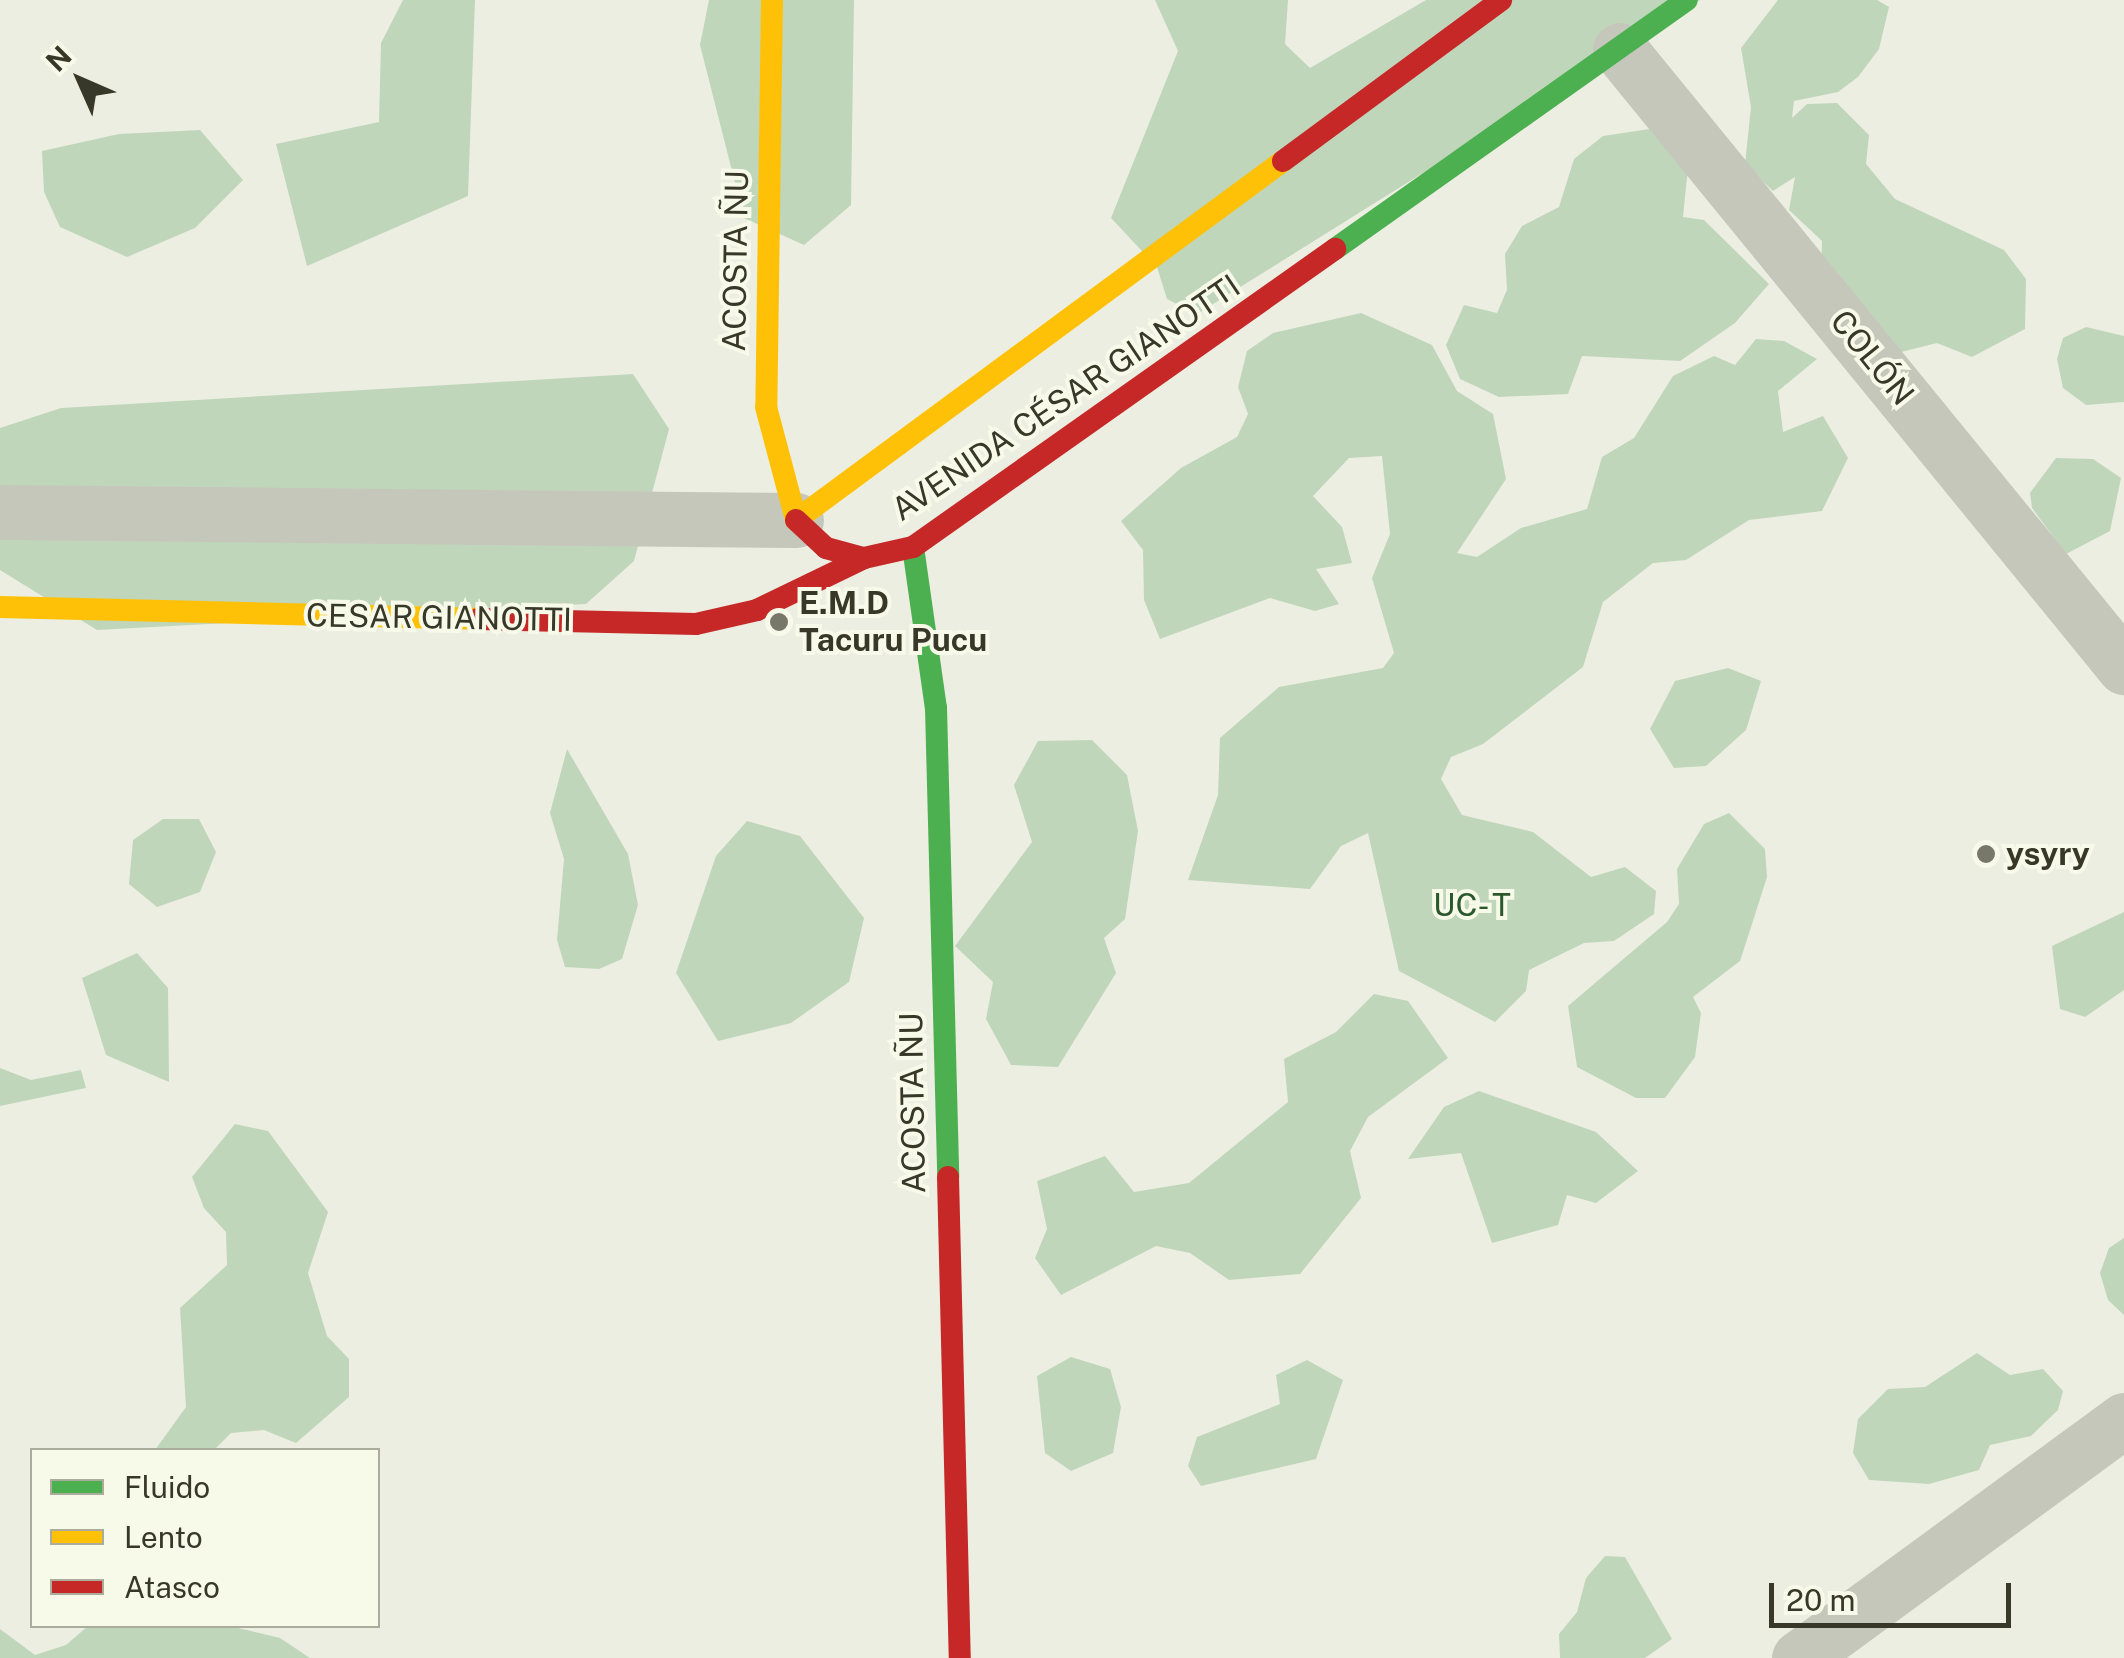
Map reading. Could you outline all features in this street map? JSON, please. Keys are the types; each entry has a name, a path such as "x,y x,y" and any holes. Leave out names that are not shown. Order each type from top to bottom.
{"street":[{"name":"ACOSTA ÑU","path":"772,0 766,407 796,520"},
{"name":"AVENIDA CÉSAR GIANOTTI","path":"796,520 1500,0"},
{"name":"AVENIDA CÉSAR GIANOTTI","path":"864,558 913,547 1687,0"},
{"name":"COLÓN","path":"1620,50 2124,667"},
{"path":"0,512 796,520 826,548 864,558"},
{"name":"ACOSTA ÑU","path":"913,547 936,708 960,1658"},
{"name":"CESAR GIANOTTI","path":"0,607 696,624 757,610 864,558"},
{"path":"1798,1658 2124,1420"}],"green space":[{"path":"403,0 475,0 468,196 307,266 276,144 379,122 381,43"},
{"path":"709,0 854,0 851,205 804,245 744,218 700,45"},
{"path":"1155,0 1288,0 1285,44 1310,68 1426,0 1700,0 1197,314 1167,299 1157,267 1111,218 1178,51"},
{"path":"1778,0 1877,0 1889,7 1879,49 1858,77 1838,92 1794,101 1792,118 1807,104 1837,103 1869,135 1866,164 1895,199 2004,250 2026,279 2025,329 1972,357 1937,343 1889,355 1821,281 1822,241 1789,210 1795,177 1773,191 1745,164 1751,107 1741,48"},
{"path":"1663,127 1688,168 1683,217 1704,220 1769,284 1735,323 1680,361 1582,356 1568,394 1499,397 1460,379 1446,345 1464,305 1497,313 1507,290 1505,254 1522,226 1559,207 1574,159 1603,136"},
{"path":"200,130 243,180 195,228 127,257 60,227 44,192 42,151 119,134"},
{"name":"UC- T","path":"1361,313 1432,345 1457,391 1493,414 1506,479 1457,553 1477,557 1521,528 1587,509 1602,457 1634,438 1673,376 1714,356 1735,365 1756,339 1784,341 1817,359 1778,391 1783,432 1823,416 1848,458 1822,511 1749,520 1686,560 1653,563 1603,602 1583,667 1483,744 1451,757 1441,779 1462,815 1533,832 1591,877 1625,867 1656,891 1654,914 1614,941 1584,943 1529,970 1526,991 1495,1022 1399,971 1368,833 1341,846 1310,889 1188,880 1218,795 1220,738 1279,687 1383,668 1394,653 1372,578 1390,534 1382,456 1349,458 1313,496 1342,527 1352,563 1316,569 1339,604 1315,611 1270,598 1160,639 1144,600 1143,550 1121,521 1181,468 1237,437 1248,414 1238,387 1247,351 1273,333"},
{"path":"2086,327 2124,336 2124,402 2086,405 2063,388 2057,359 2063,338"},
{"path":"633,374 669,429 634,561 586,604 97,630 0,570 0,428 61,408"},
{"path":"2056,458 2093,459 2121,478 2110,531 2066,554 2032,508 2030,493"},
{"path":"1728,668 1761,681 1746,730 1706,766 1674,768 1650,729 1675,681"},
{"path":"1092,740 1127,775 1138,831 1125,919 1104,938 1116,973 1058,1067 1011,1065 986,1019 993,982 955,946 1032,842 1014,785 1038,741"},
{"path":"567,749 628,854 638,905 622,959 599,969 565,967 557,940 564,859 550,813"},
{"name":"UC- T","path":"1729,813 1765,849 1767,877 1740,961 1693,997 1701,1013 1695,1057 1665,1098 1636,1098 1577,1067 1568,1006 1667,922 1679,904 1677,869 1704,824"},
{"path":"163,819 199,819 216,852 200,892 157,907 129,884 133,840"},
{"path":"747,821 800,836 864,918 849,982 791,1023 718,1041 676,973 716,856"},
{"path":"2124,912 2124,990 2085,1017 2060,1009 2052,946"},
{"path":"137,953 168,988 169,1082 106,1055 82,978"},
{"name":"UC- T","path":"1374,994 1408,1001 1448,1058 1368,1117 1350,1151 1361,1198 1300,1274 1229,1280 1190,1253 1156,1246 1061,1295 1035,1258 1047,1229 1037,1181 1105,1156 1134,1192 1189,1183 1288,1102 1284,1059 1336,1032"},
{"path":"0,1068 31,1080 81,1070 86,1088 0,1106"},
{"path":"1479,1091 1596,1132 1638,1171 1596,1203 1567,1195 1558,1225 1492,1243 1461,1153 1408,1159 1444,1107"},
{"path":"235,1124 268,1131 328,1212 308,1273 327,1336 349,1359 349,1397 296,1443 264,1430 231,1433 216,1448 156,1448 186,1407 180,1308 227,1265 226,1232 204,1208 192,1177"},
{"path":"2124,1238 2124,1315 2108,1300 2100,1273 2109,1248"},
{"path":"1977,1353 2010,1375 2043,1369 2063,1391 2058,1410 2031,1436 1990,1445 1979,1470 1929,1484 1869,1480 1853,1453 1858,1419 1888,1389 1925,1387"},
{"path":"1071,1357 1110,1369 1121,1407 1113,1453 1071,1471 1045,1453 1037,1376"},
{"path":"1307,1360 1343,1380 1316,1459 1201,1486 1188,1466 1197,1437 1280,1404 1276,1375"},
{"path":"1605,1556 1625,1557 1672,1639 1645,1658 1560,1658 1559,1634 1577,1612 1586,1578"},
{"path":"86,1628 238,1628 280,1638 310,1658 0,1658 0,1629 35,1655 66,1645"}],"traffic: fast":[{"path":"1335,249 1687,0"},
{"path":"913,547 936,708 948,1177"}],"traffic: slow":[{"path":"772,0 766,407 796,520"},
{"path":"796,520 1283,161"},
{"path":"0,607 478,619"}],"traffic: jam":[{"path":"1283,161 1501,0"},
{"path":"796,520 826,548 864,558 913,547 1335,249"},
{"path":"478,619 696,624 757,610 864,558"},
{"path":"948,1177 960,1658"}],"place":[{"name":"E.M.D Tacuru Pucu","path":"779,622"},
{"name":"ysyry","path":"1986,854"}]}
